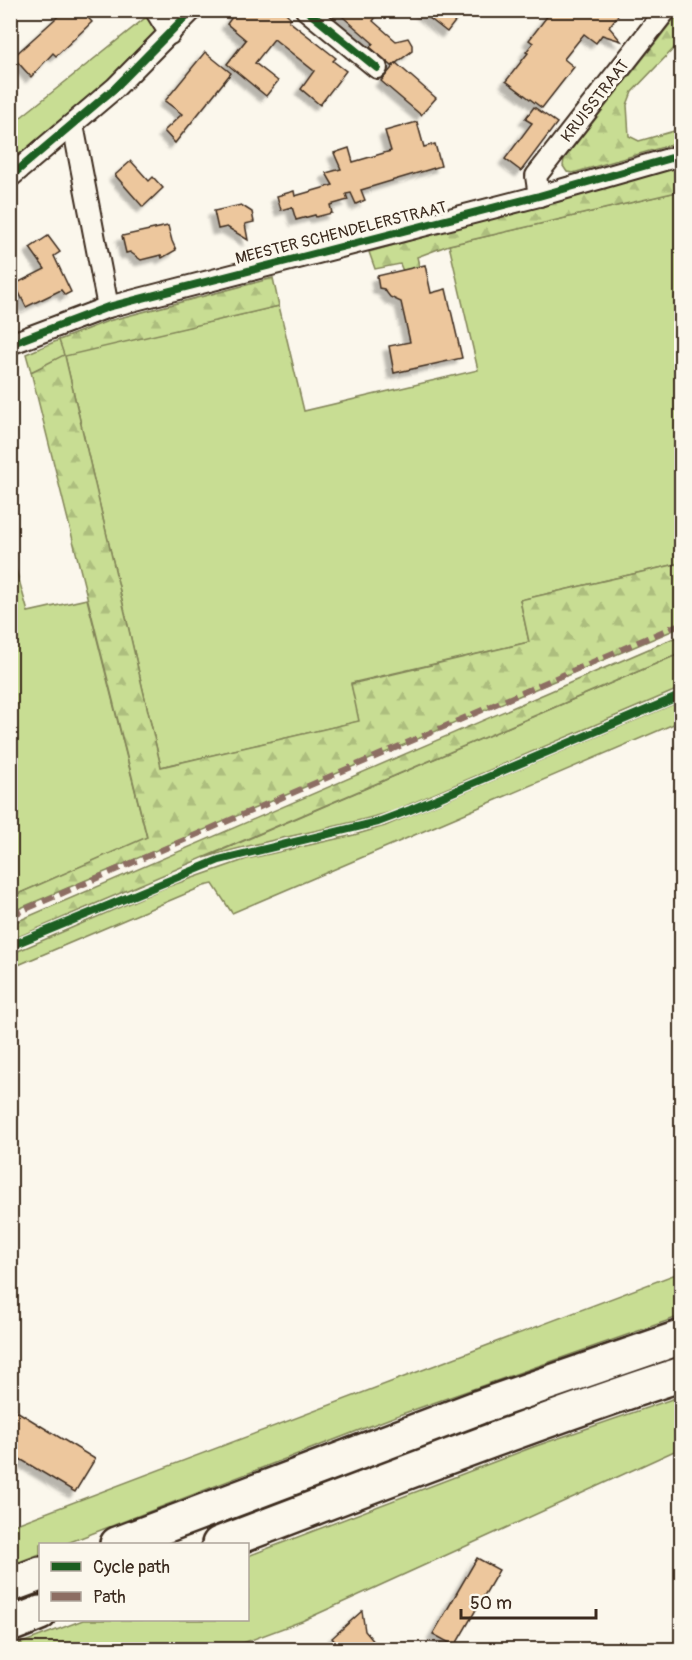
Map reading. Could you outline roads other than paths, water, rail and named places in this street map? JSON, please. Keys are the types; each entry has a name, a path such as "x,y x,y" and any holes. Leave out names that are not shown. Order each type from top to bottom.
{"highway":[{"path":"122,1543 479,1407 681,1337"},
{"path":"224,1543 387,1480 681,1374"},
{"path":"10,1585 39,1574"},
{"path":"10,1625 39,1613"}],"street":[{"path":"154,10 170,34"},
{"path":"10,177 74,125 170,34 192,10"},
{"path":"306,10 377,68"},
{"name":"KRUISSTRAAT","path":"539,196 536,176 666,10"},
{"path":"74,125 108,307"},
{"name":"MEESTER SCHENDELERSTRAAT","path":"10,344 108,307 539,196 681,155"}]}
